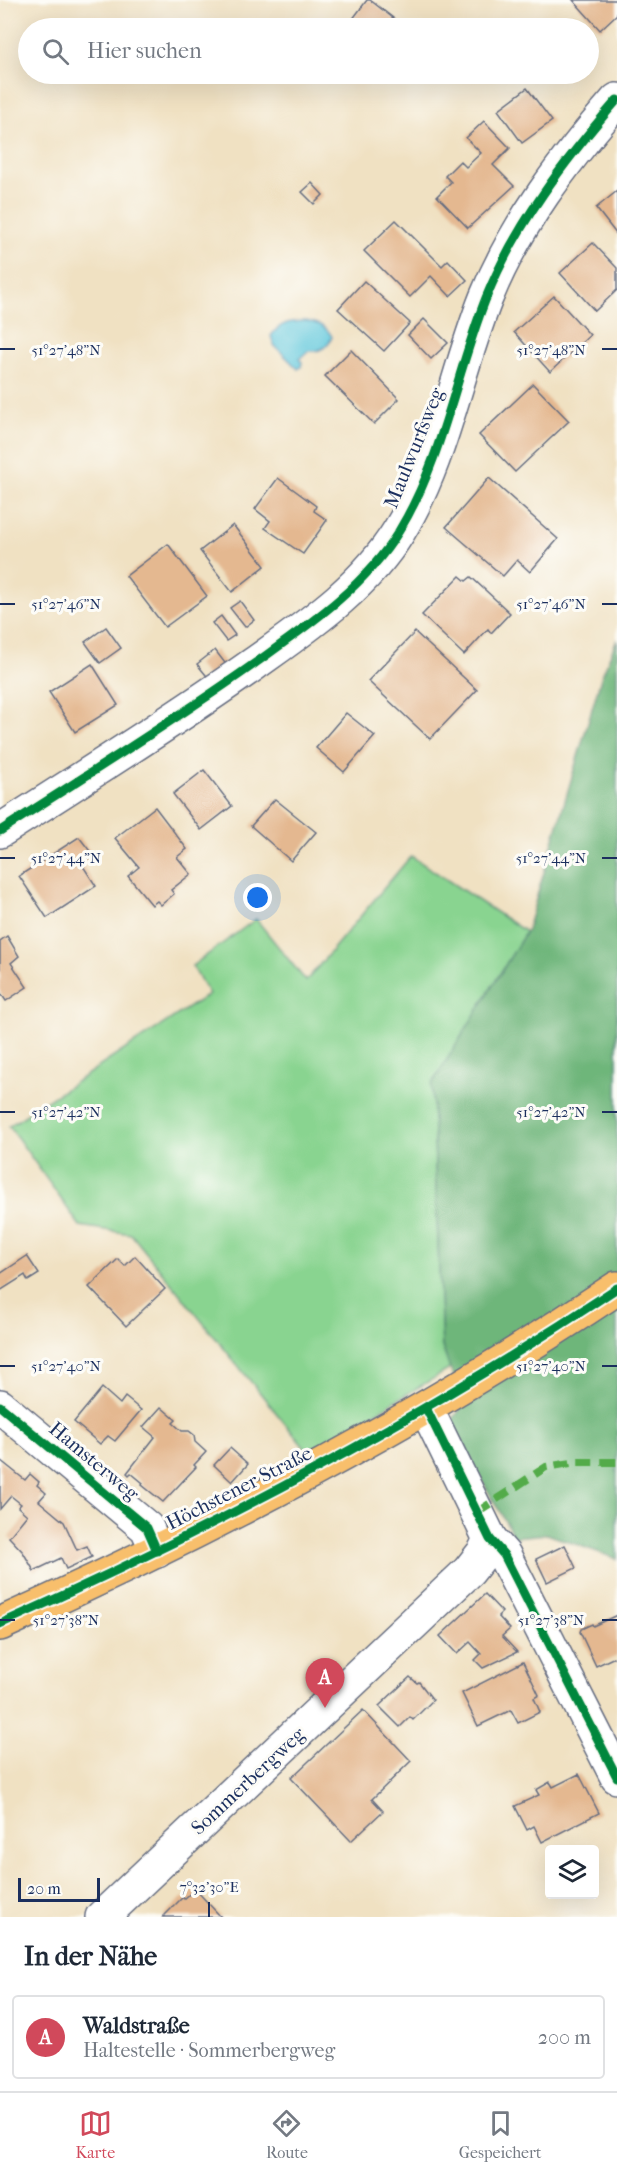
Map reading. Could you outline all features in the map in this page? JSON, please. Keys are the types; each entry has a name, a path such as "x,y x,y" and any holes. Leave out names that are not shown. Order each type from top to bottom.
{"main road":[{"name":"Höchstener Straße","path":"0,1624 264,1498 426,1408 559,1327 617,1288"}],"street":[{"name":"Maulwurfsweg","path":"0,831 208,697 300,631 344,596 381,556 400,530 430,468 443,435 475,329 499,270 538,200 581,142 617,100"},
{"name":"Hamsterweg","path":"0,1406 147,1528 157,1551"},
{"path":"426,1408 490,1539 504,1555 617,1777"},
{"name":"Sommerbergweg","path":"102,1917 469,1570 484,1552 490,1539"}],"green space":[{"path":"617,639 617,1559 547,1534 514,1537 450,1423 467,1400 450,1369 442,1346 432,1084 527,930 601,678"},
{"path":"411,856 526,932 432,1084 442,1346 450,1369 308,1452 131,1234 80,1226 9,1126 209,994 192,966 256,919 306,981"}],"water":[{"path":"306,321 321,326 332,337 323,348 308,351 299,359 302,362 298,369 274,345 271,336 278,328 286,324"}],"building":[{"path":"367,0 370,0 393,18 354,18"},
{"path":"573,0 617,0 617,14 600,30 599,18 589,18"},
{"path":"527,88 552,121 522,143 498,110"},
{"path":"484,121 510,148 493,165 514,186 468,228 437,196 451,182 445,176 460,161 466,167 481,153 466,138"},
{"path":"312,183 323,195 314,204 302,192"},
{"path":"617,191 617,235 596,208"},
{"path":"396,220 442,266 448,260 467,280 450,296 431,276 410,297 364,251"},
{"path":"593,243 617,268 617,290 595,311 560,273"},
{"path":"364,281 410,323 384,351 338,309"},
{"path":"554,296 590,335 550,372 514,332"},
{"path":"424,319 448,343 431,359 408,335"},
{"path":"351,350 399,399 374,424 325,376"},
{"path":"533,384 569,421 515,472 479,435"},
{"path":"278,478 316,506 314,511 327,520 303,554 265,528 270,521 255,509"},
{"path":"489,478 558,539 530,572 517,560 503,576 446,527"},
{"path":"233,525 265,566 232,592 200,551"},
{"path":"168,544 207,596 165,627 126,576"},
{"path":"460,576 466,581 471,577 510,613 491,633 488,629 464,655 422,615"},
{"path":"240,601 254,620 245,627 230,608"},
{"path":"221,616 235,635 226,641 212,623"},
{"path":"106,627 121,648 100,663 85,642"},
{"path":"415,632 477,690 430,739 368,681"},
{"path":"215,650 228,667 210,680 197,664"},
{"path":"92,664 118,705 75,732 49,692"},
{"path":"346,713 375,736 344,772 316,748"},
{"path":"204,770 232,806 201,830 173,794"},
{"path":"275,799 316,832 291,861 251,826"},
{"path":"155,807 187,849 177,857 191,874 171,890 174,894 161,905 157,901 152,905 128,876 139,867 115,838"},
{"path":"79,837 93,855 81,863 96,886 47,918 19,876"},
{"path":"7,936 19,956 11,963 27,987 6,1001 0,992 0,941"},
{"path":"27,1256 39,1274 28,1281 25,1275 0,1291 0,1274"},
{"path":"135,1256 165,1289 126,1326 89,1287 118,1259 125,1266"},
{"path":"102,1388 120,1404 125,1397 141,1410 115,1441 108,1436 100,1444 74,1422"},
{"path":"161,1407 176,1420 173,1423 182,1431 189,1431 194,1435 195,1442 206,1452 194,1465 196,1467 163,1502 131,1473 129,1475 127,1473 155,1437 143,1427"},
{"path":"230,1448 248,1464 232,1482 214,1465"},
{"path":"0,1460 25,1480 30,1474 39,1482 37,1485 46,1493 39,1501 64,1522 77,1550 87,1546 92,1557 66,1569 61,1558 34,1571 23,1552 9,1537 27,1515 18,1507 21,1504 11,1496 0,1509"},
{"path":"565,1545 576,1568 547,1582 536,1559"},
{"path":"485,1594 502,1612 498,1616 510,1629 502,1636 517,1652 483,1668 475,1660 481,1654 470,1642 457,1654 440,1636"},
{"path":"617,1615 617,1656 596,1666 580,1632 581,1629"},
{"path":"523,1662 539,1695 534,1698 540,1712 518,1723 511,1710 478,1726 462,1693"},
{"path":"410,1677 417,1683 419,1682 433,1700 413,1720 410,1717 400,1727 379,1706"},
{"path":"363,1710 411,1761 372,1799 383,1811 351,1841 291,1778"},
{"path":"579,1774 599,1813 542,1842 534,1826 527,1830 515,1806 539,1795 536,1790 550,1782 553,1787"},
{"path":"195,1889 221,1917 163,1917 183,1897 184,1899"}],"marked path":[{"path":"477,1512 546,1467 577,1462 617,1462"}],"cycle path":[{"path":"0,831 160,728 254,664 333,605 385,552 414,504 427,475 475,327 498,271 543,194 617,100"},
{"path":"0,1624 160,1549 316,1469 468,1382 617,1288"},
{"path":"0,1406 147,1528 157,1551"},
{"path":"426,1408 490,1539 504,1555 617,1777"}],"place":[{"name":"Waldstraße","path":"325,1708"}]}
